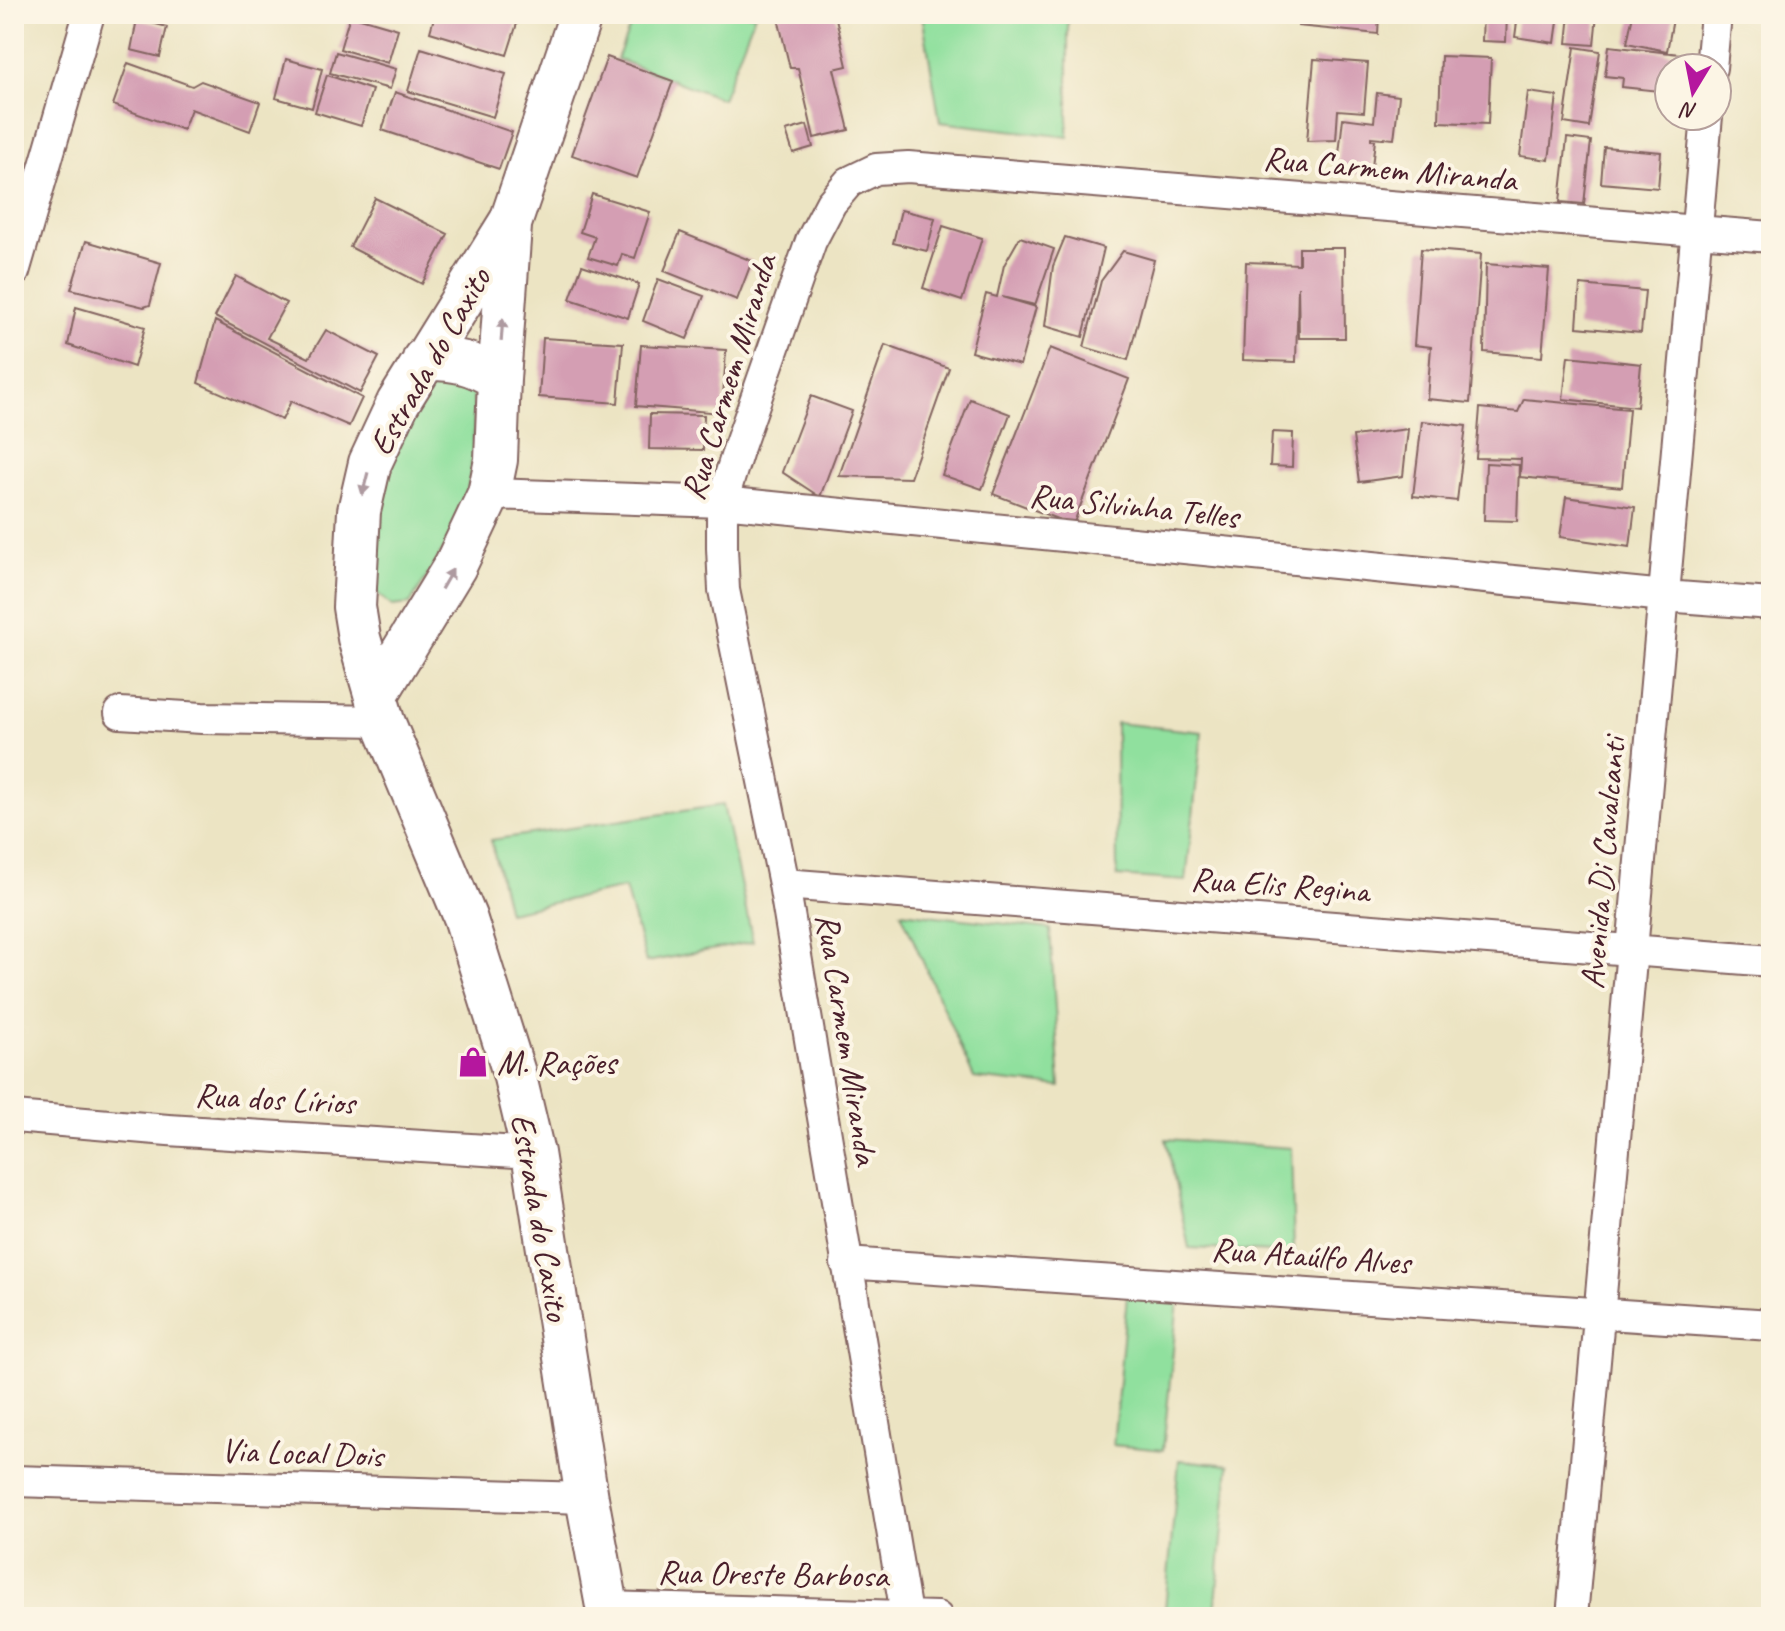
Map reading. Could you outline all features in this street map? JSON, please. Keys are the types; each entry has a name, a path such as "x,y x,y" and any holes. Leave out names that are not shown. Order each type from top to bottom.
{"main road":[{"name":"Estrada do Caxito","path":"581,14 511,221 398,403 370,463 359,511 354,607 359,638 380,707 465,917 514,1073 533,1153 608,1612"},
{"name":"Estrada do Caxito","path":"380,707 455,566 489,494 496,460 511,221"},
{"path":"424,359 462,361 480,367 499,379"},
{"path":"354,607 386,620 424,620"}],"street":[{"path":"14,272 89,14"},
{"path":"1712,52 1716,14"},
{"name":"Avenida Di Cavalcanti","path":"1572,1617 1706,132"},
{"name":"Rua Carmem Miranda","path":"906,1614 784,884 724,590 722,502 811,241 831,203 849,182 876,169 924,168 1771,237"},
{"name":"Rua Silvinha Telles","path":"489,494 722,502 1771,604"},
{"path":"120,713 202,718 380,707"},
{"name":"Rua Elis Regina","path":"784,884 1771,961"},
{"name":"Rua dos Lírios","path":"14,1117 533,1153"},
{"name":"Rua Ataúlfo Alves","path":"846,1263 1771,1325"},
{"name":"Via Local Dois","path":"14,1481 587,1498"},
{"name":"Rua Oreste Barbosa","path":"608,1612 906,1614 937,1617"}],"green space":[{"path":"635,14 755,14 722,99 617,59"},
{"path":"922,14 1068,14 1068,137 940,122"},
{"path":"441,375 470,386 473,395 473,442 468,488 454,529 410,604 392,606 377,593 376,562 382,505 388,478 408,426"},
{"path":"1116,723 1202,732 1186,881 1117,876"},
{"path":"723,805 753,942 646,962 625,888 508,912 491,840"},
{"path":"901,912 1050,929 1060,1087 974,1078"},
{"path":"1166,1139 1291,1148 1294,1253 1189,1248"},
{"path":"1127,1296 1178,1301 1163,1450 1113,1445"},
{"path":"1179,1460 1229,1465 1215,1613 1165,1609"}],"building":[{"path":"435,14 520,14 507,55 430,32"},
{"path":"777,14 835,14 847,66 834,69 849,130 814,138 798,68 790,68"},
{"path":"1298,14 1379,14 1378,34 1298,26"},
{"path":"1483,14 1507,14 1506,42 1482,41"},
{"path":"1518,14 1559,14 1555,43 1515,37"},
{"path":"1570,14 1597,14 1594,45 1567,43"},
{"path":"1633,14 1674,14 1667,51 1627,43"},
{"path":"350,15 398,29 388,63 340,49"},
{"path":"137,19 167,27 160,57 131,50"},
{"path":"1609,46 1662,52 1653,52 1653,90 1622,87 1623,78 1605,76"},
{"path":"1575,47 1600,51 1589,127 1564,123"},
{"path":"421,48 506,74 493,117 408,91"},
{"path":"336,52 396,69 390,89 330,73"},
{"path":"1441,56 1491,58 1488,124 1439,122"},
{"path":"607,57 673,81 637,178 572,155"},
{"path":"286,59 322,69 312,108 276,98"},
{"path":"1314,59 1368,63 1364,112 1338,110 1336,140 1307,141"},
{"path":"128,63 192,86 201,81 260,102 250,131 191,109 183,130 113,105"},
{"path":"327,75 372,90 361,126 315,112"},
{"path":"395,92 512,132 499,169 382,130"},
{"path":"1528,92 1557,96 1549,160 1520,156"},
{"path":"1377,93 1399,96 1394,139 1371,137 1375,140 1371,176 1337,172 1343,118 1374,122"},
{"path":"807,125 813,147 793,153 786,131"},
{"path":"1567,138 1591,141 1584,204 1560,202"},
{"path":"1604,147 1661,152 1658,188 1601,183"},
{"path":"592,194 650,212 635,258 622,254 618,266 588,257 595,237 580,232"},
{"path":"375,198 448,234 422,284 350,247"},
{"path":"901,210 935,218 927,251 893,243"},
{"path":"943,226 982,238 962,301 923,288"},
{"path":"680,232 752,261 737,300 664,271"},
{"path":"1020,237 1054,249 1035,305 1002,297 1036,307 1020,365 971,352 986,294 997,297 1004,265"},
{"path":"1065,237 1104,248 1083,337 1045,326 1053,266"},
{"path":"86,241 161,263 150,305 144,307 71,289"},
{"path":"1299,248 1344,248 1345,338 1299,338 1298,287 1296,362 1243,360 1246,262 1299,264"},
{"path":"1421,249 1481,254 1470,403 1427,399 1431,347 1414,345"},
{"path":"1123,251 1154,260 1128,360 1084,347 1101,281"},
{"path":"1486,264 1549,269 1542,357 1484,352"},
{"path":"582,265 639,284 628,318 570,299"},
{"path":"236,276 286,303 267,338 309,358 326,330 379,357 360,393 215,317"},
{"path":"658,279 704,296 687,339 643,321"},
{"path":"1580,285 1645,291 1641,333 1577,327"},
{"path":"76,307 145,327 134,367 68,345"},
{"path":"215,321 362,398 349,426 291,401 282,420 198,383"},
{"path":"543,338 623,343 618,403 539,397"},
{"path":"641,345 726,350 722,413 636,406"},
{"path":"885,345 949,368 910,478 839,476"},
{"path":"1050,348 1129,379 1073,525 993,494"},
{"path":"1568,356 1641,364 1637,407 1563,399"},
{"path":"811,396 852,411 820,497 782,472"},
{"path":"970,399 1010,414 982,489 942,475"},
{"path":"1524,399 1629,409 1622,487 1520,477 1521,459 1476,458 1480,408 1518,412"},
{"path":"650,414 704,415 703,450 649,449"},
{"path":"1422,421 1466,426 1457,501 1413,496"},
{"path":"1408,429 1403,476 1359,482 1353,436"},
{"path":"1272,432 1293,433 1292,467 1270,466"},
{"path":"1486,463 1519,465 1517,521 1484,520"},
{"path":"1566,497 1635,507 1630,547 1560,537"}],"place":[{"name":"M. Rações","path":"473,1062"}]}
